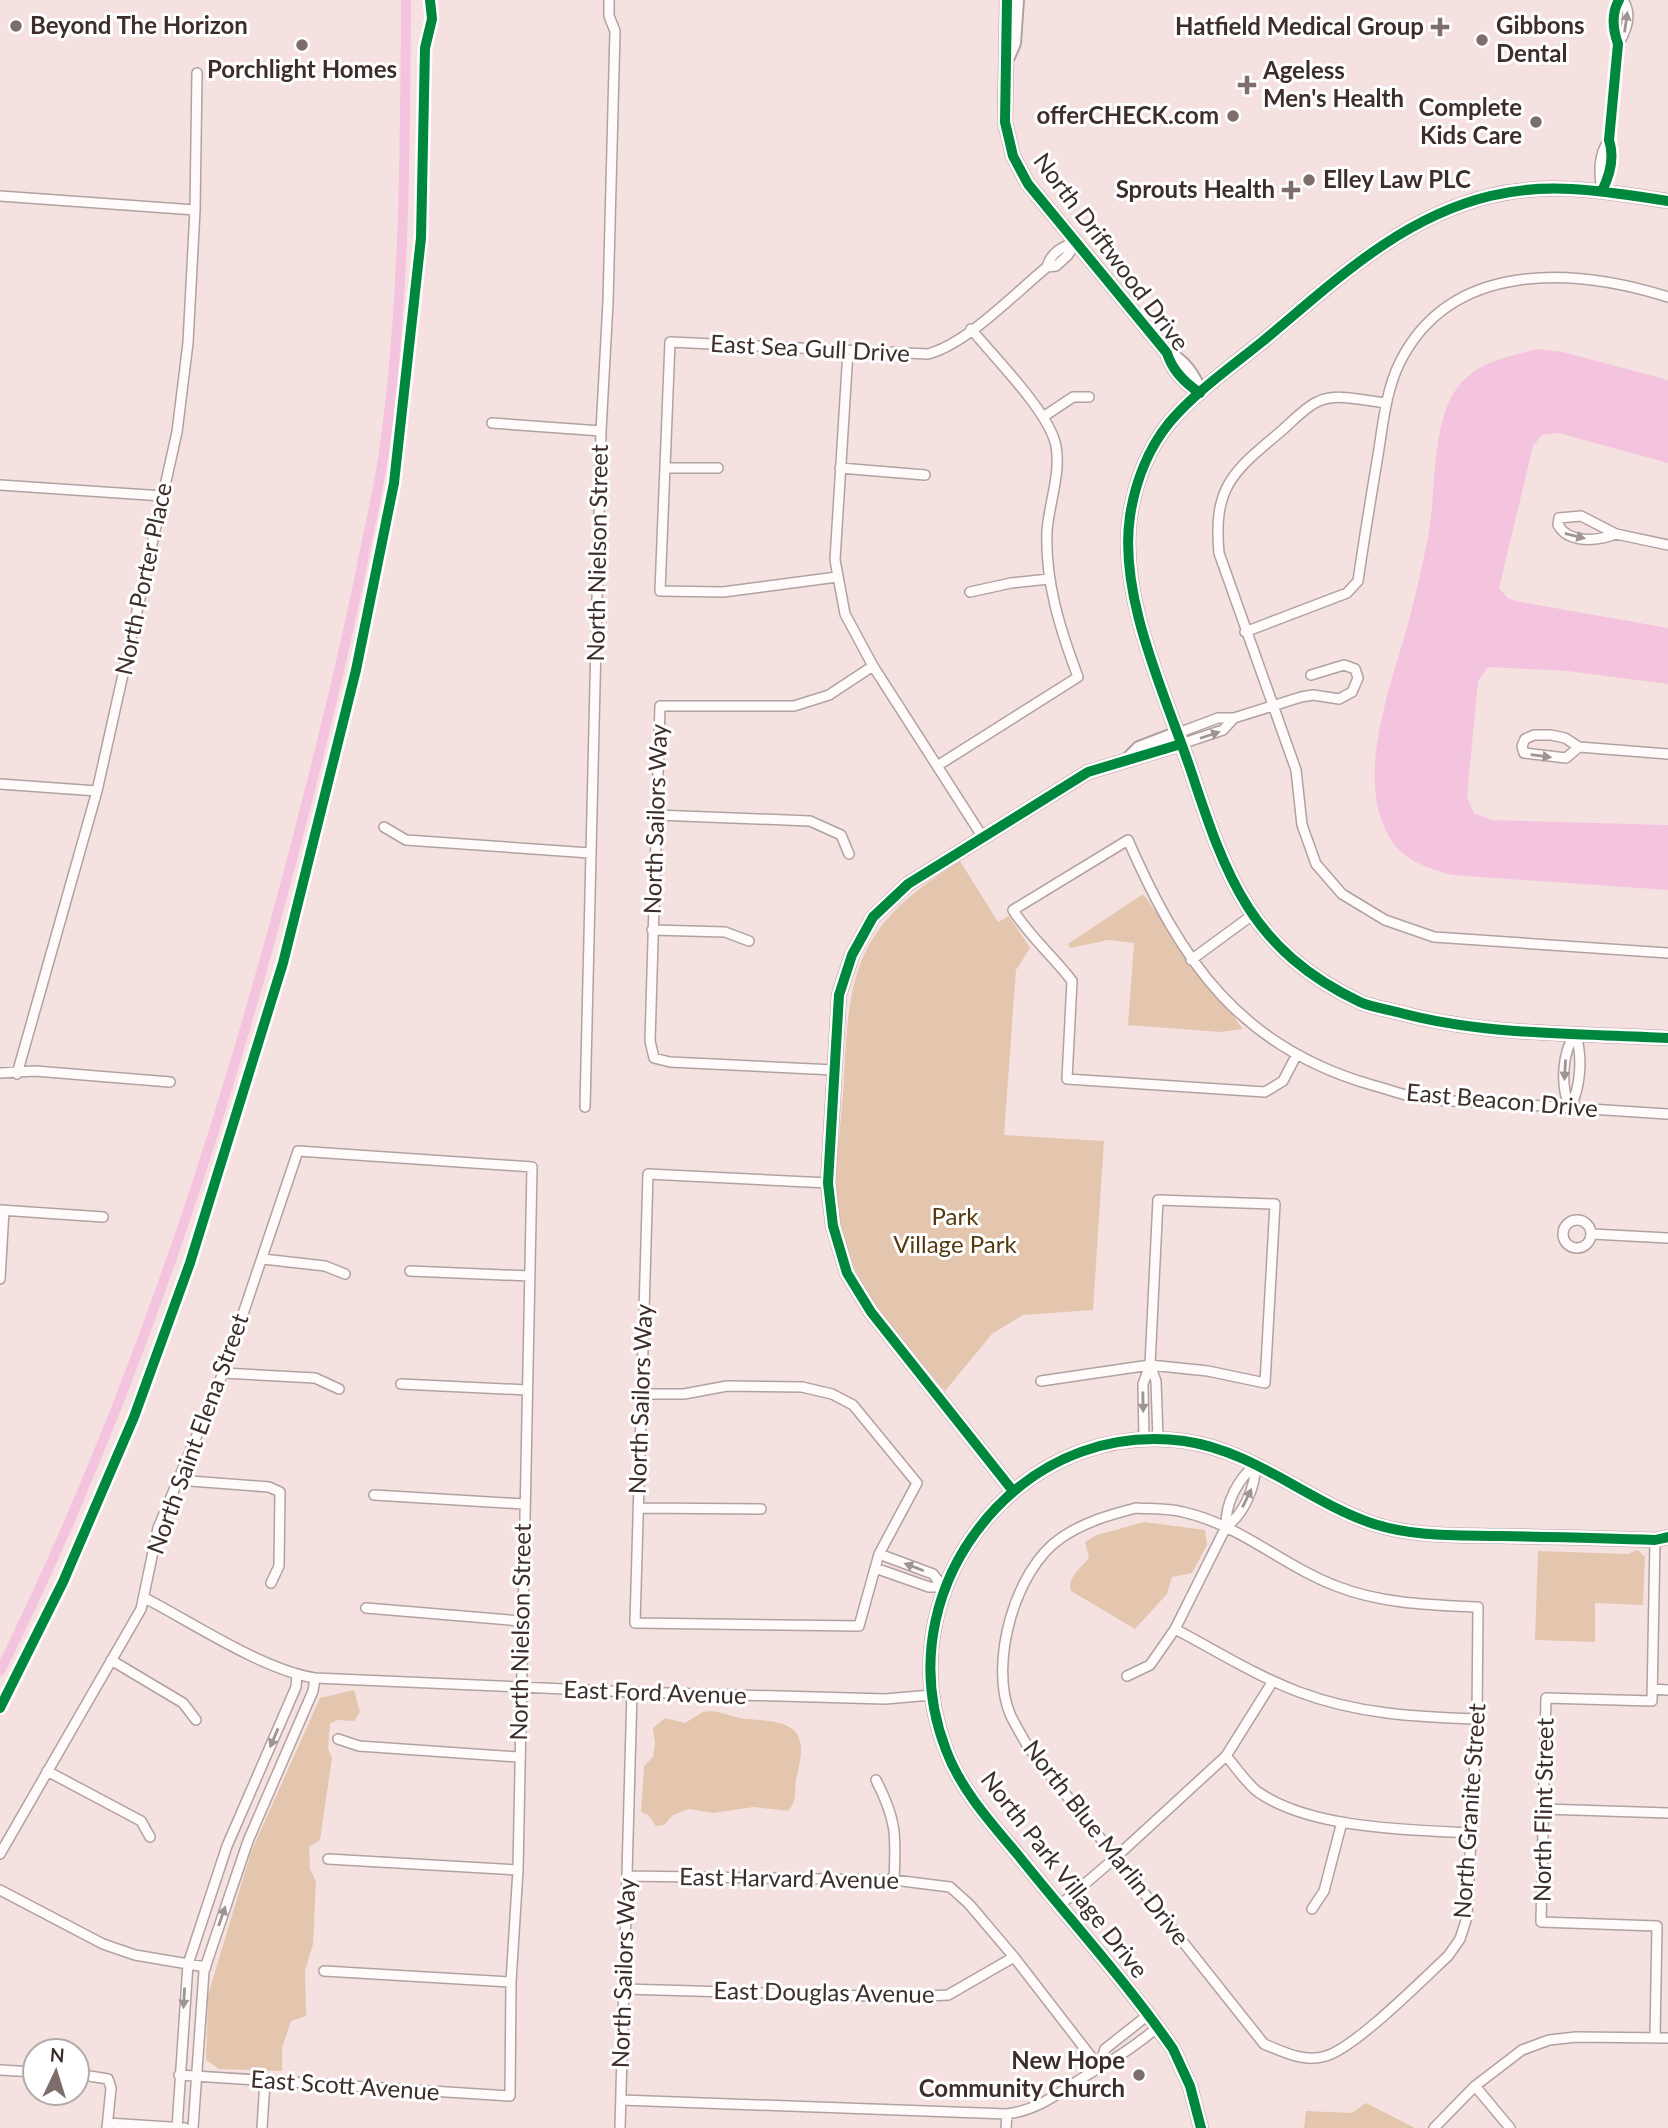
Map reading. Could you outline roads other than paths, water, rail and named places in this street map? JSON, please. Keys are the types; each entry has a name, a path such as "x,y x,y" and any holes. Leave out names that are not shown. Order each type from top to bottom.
{"street":[{"name":"North Nielson Street","path":"585,1107 601,431 608,302 615,31 608,16 609,0"},
{"name":"North Driftwood Drive","path":"1007,0 1004,40 1008,57 1004,110 1013,156 1028,184 1167,353 1170,364 1188,385 1200,393"},
{"name":"North Driftwood Drive","path":"1008,57 1014,43 1017,0"},
{"path":"1602,191 1599,174 1603,149 1609,140 1618,44 1613,31 1621,0"},
{"name":"North Porter Place","path":"18,1074 97,791 177,432 188,343 195,210 197,73"},
{"path":"1668,201 1569,188 1518,190 1469,201 1423,220 1378,246 1200,393 1169,424 1150,453 1136,490 1129,528 1131,589 1222,863 1251,916 1301,967 1362,1003 1443,1025 1668,1038"},
{"path":"0,196 195,210"},
{"name":"East Sea Gull Drive","path":"665,468 670,342 928,354 940,351 971,330 1047,267 1056,267 1069,256 1076,242"},
{"path":"1245,632 1348,593 1358,581 1386,403 1399,363 1418,333 1441,311 1471,291 1512,281 1574,277 1620,282 1668,297"},
{"path":"937,766 1078,677 1064,638 1049,579 1049,504 1058,468 1056,444 1044,417 971,330"},
{"path":"848,351 840,468 837,577 845,614 873,666 982,836"},
{"path":"1044,417 1073,397 1089,397"},
{"path":"1386,403 1339,397 1317,402 1243,463 1226,486 1216,522 1219,553 1245,632 1275,704 1296,770 1302,825 1315,864 1342,894 1385,920 1434,937 1668,953"},
{"path":"492,423 601,431"},
{"path":"718,468 665,468 660,591 723,592 837,577"},
{"path":"840,468 925,475"},
{"path":"0,485 163,496"},
{"path":"1616,534 1602,540 1573,538 1562,532 1558,525 1559,518 1581,516 1616,534 1668,545"},
{"path":"970,592 1011,583 1049,579"},
{"path":"1013,1491 857,1293 847,1273 833,1226 828,1183 839,995 852,956 873,917 908,884 1074,779 1130,757 1145,757 1180,739 1223,730 1234,718 1275,704 1313,695 1339,699 1352,692 1358,678 1355,669 1344,665 1311,676"},
{"name":"North Sailors Way","path":"834,1070 670,1062 654,1058 650,1041 660,706 794,706 813,702 873,666"},
{"path":"1579,747 1566,758 1524,753 1522,746 1525,739 1534,735 1551,735 1565,738 1579,747 1668,754"},
{"path":"0,784 97,791"},
{"path":"657,815 810,821 841,835 849,854"},
{"path":"383,827 406,840 590,853"},
{"name":"East Beacon Drive","path":"1296,1056 1283,1081 1265,1092 1067,1079 1072,981 1051,953 1030,937 1013,910 1128,840 1169,925 1191,960 1216,991 1253,1026 1296,1056 1352,1079 1418,1098 1667,1114"},
{"path":"1191,960 1251,916"},
{"path":"653,930 725,932 749,941"},
{"path":"1570,1108 1564,1093 1567,1047 1576,1033"},
{"path":"0,1073 35,1071 170,1082"},
{"name":"North Nielson Street","path":"298,1151 533,1167 523,1504 518,1870 511,1982 510,2096"},
{"name":"North Saint Elena Street","path":"0,1854 145,1598 158,1528 223,1373 298,1151"},
{"name":"North Sailors Way","path":"828,1183 648,1174 635,1623 859,1626 874,1568"},
{"path":"1041,1381 1150,1365 1208,1371 1265,1383 1275,1204 1158,1200 1150,1365 1143,1384 1144,1440"},
{"path":"0,1279 2,1210 103,1217"},
{"path":"1592,1234 1668,1238"},
{"path":"263,1259 325,1266 345,1275"},
{"path":"410,1271 530,1276"},
{"path":"1150,1365 1156,1381 1158,1439"},
{"path":"223,1373 315,1378 339,1389"},
{"path":"401,1384 527,1390"},
{"path":"641,1394 684,1394 727,1386 802,1387 832,1394 853,1405 916,1483 874,1568 929,1587 943,1587"},
{"name":"North Park Village Drive","path":"1201,2128 1190,2086 1173,2049 972,1798 946,1751 932,1695 931,1636 943,1587 981,1525 1013,1491 1066,1456 1096,1446 1158,1439 1204,1445 1256,1464 1354,1516 1396,1530 1445,1535 1661,1538 1668,1543"},
{"path":"1127,1676 1150,1665 1175,1629 1226,1527 1237,1519 1255,1482 1256,1464"},
{"path":"177,1480 269,1487 280,1492 279,1566 271,1583"},
{"path":"374,1495 523,1504"},
{"path":"638,1508 761,1509"},
{"name":"North Blue Marlin Drive","path":"1264,2044 1028,1747 1009,1713 1002,1668 1010,1621 1024,1580 1059,1539 1094,1519 1136,1508 1183,1511 1226,1527 1337,1587 1414,1604 1478,1606"},
{"path":"1661,1538 1652,1689 1668,1690"},
{"path":"879,1554 933,1574 943,1587"},
{"name":"East Ford Avenue","path":"145,1598 264,1661 315,1678 520,1688 885,1699 932,1695"},
{"name":"North Granite Street","path":"1264,2044 1297,2058 1326,2056 1351,2043 1448,1956 1460,1939 1467,1917 1473,1833 1478,1718 1478,1606"},
{"path":"366,1608 521,1621"},
{"path":"1175,1629 1273,1681 1313,1697 1387,1714 1478,1718"},
{"path":"111,1660 183,1703 196,1720"},
{"path":"177,2128 188,1964 227,1846 296,1687 297,1674"},
{"path":"192,2128 206,1966 248,1841 313,1690 315,1678"},
{"path":"1059,1906 1226,1756 1273,1681"},
{"name":"North Flint Street","path":"1652,1689 1652,1701 1546,1698 1541,1922 1657,1926 1655,2038"},
{"name":"North Sailors Way","path":"620,2128 632,1692"},
{"path":"338,1739 359,1746 518,1757"},
{"path":"1226,1756 1256,1791 1284,1806 1342,1822 1473,1833"},
{"path":"47,1771 141,1821 149,1837"},
{"path":"876,1780 892,1811 896,1832 894,1880"},
{"path":"1544,1810 1668,1813"},
{"path":"1312,1909 1324,1891 1342,1822"},
{"path":"328,1859 518,1870"},
{"name":"East Harvard Avenue","path":"627,1876 894,1880 950,1887 969,1904 1014,1957"},
{"path":"0,1890 103,1944 135,1955 206,1966"},
{"path":"1014,1957 1099,2067"},
{"name":"East Douglas Avenue","path":"624,1989 907,1997 948,1995 1014,1957"},
{"path":"324,1971 511,1982"},
{"path":"1099,2067 1105,2049 1148,2015"},
{"path":"621,2100 1007,2113 1025,2111 1050,2101 1099,2067 1115,2061 1158,2027"},
{"path":"1434,2128 1475,2086 1511,2056 1549,2040 1576,2037 1668,2038"},
{"path":"0,2070 21,2071"},
{"path":"91,2076 108,2079 111,2088 108,2125 185,2128"},
{"name":"East Scott Avenue","path":"180,2076 510,2096"},
{"path":"262,2128 265,2081"},
{"path":"1475,2086 1510,2128"},
{"path":"1006,2128 1007,2113"}],"waterway":[{"path":"0,1671 91,1470 169,1265 237,1056 323,736 349,628 377,491 391,396 400,283 406,0"}],"place":[{"name":"Beyond The Horizon","path":"16,26"},
{"name":"Hatfield Medical Group","path":"1440,27"},
{"name":"Gibbons Dental","path":"1482,40"},
{"name":"Porchlight Homes","path":"302,45"},
{"name":"Ageless Men's Health","path":"1247,85"},
{"name":"offerCHECK.com","path":"1233,116"},
{"name":"Complete Kids Care","path":"1536,122"},
{"name":"Elley Law PLC","path":"1309,180"},
{"name":"Sprouts Health","path":"1291,190"},
{"name":"New Hope Community Church","path":"1139,2075"}],"park label":[{"name":"Park Village Park","path":"955,1231"}]}
